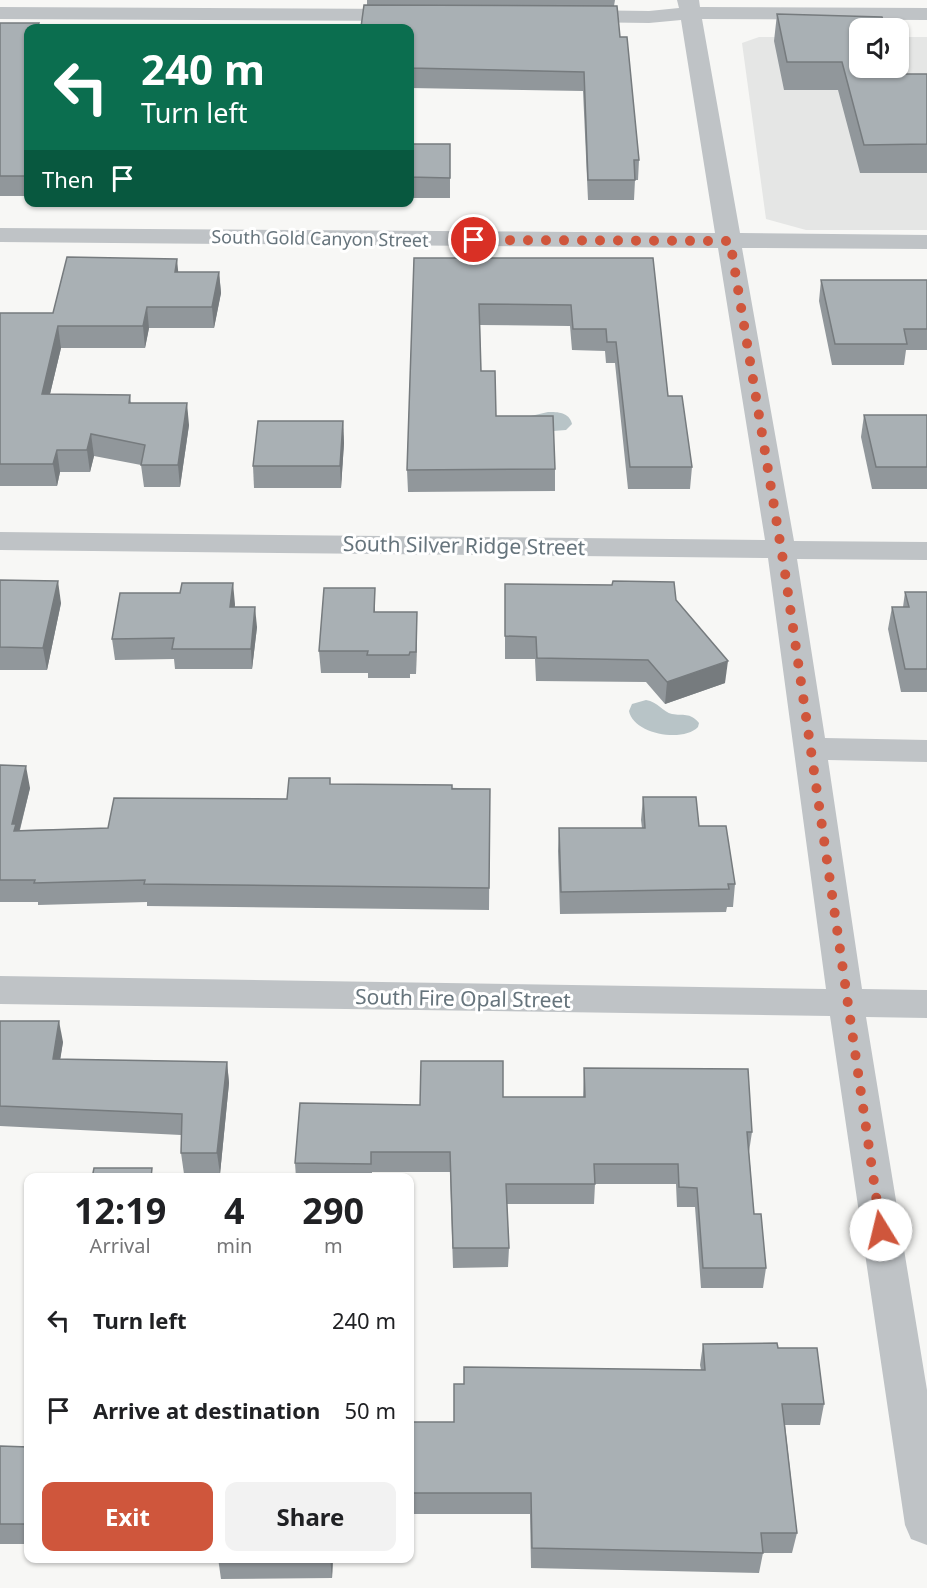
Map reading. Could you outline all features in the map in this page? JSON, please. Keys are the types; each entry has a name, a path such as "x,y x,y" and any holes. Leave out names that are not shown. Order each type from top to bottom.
{"street":[{"path":"555,16 649,17 689,6 927,14"},
{"path":"689,6 781,548 846,1003 927,1525"},
{"path":"0,13 288,7 427,15"},
{"name":"South Gold Canyon Street","path":"0,235 927,242"},
{"name":"South Silver Ridge Street","path":"0,541 927,551"},
{"path":"811,749 927,751"},
{"name":"South Fire Opal Street","path":"0,990 927,1004"}],"shaded area":[{"path":"759,37 849,37 849,78 909,78 909,37 927,37 927,230 806,230 766,219 742,43"},
{"path":"548,412 566,415 572,424 566,430 553,431 518,419"},
{"path":"646,700 669,713 693,717 699,723 698,727 691,732 671,735 659,734 639,725 632,719 629,711 632,704"}],"building":[{"path":"364,5 617,6 620,37 627,37 639,160 634,160 635,180 588,180 584,72 414,68 414,24 361,24"},
{"path":"777,14 882,17 849,18 849,78 909,78 909,74 927,74 927,144 864,145 842,62 787,62"},
{"path":"0,23 39,23 24,24 24,176 0,176"},
{"path":"414,144 450,144 450,178 414,177"},
{"path":"67,257 177,259 175,272 219,272 212,307 147,307 143,326 58,326 42,394 130,395 129,403 187,403 178,465 141,465 145,445 91,434 87,450 57,450 53,464 0,464 0,313 53,313"},
{"path":"414,258 653,258 668,396 682,396 692,467 630,467 616,342 607,342 606,329 573,329 571,305 479,304 481,371 495,371 496,416 553,416 555,469 407,470"},
{"path":"821,280 927,280 927,329 904,329 907,344 835,344"},
{"path":"864,415 927,415 927,467 876,467"},
{"path":"258,421 343,421 340,466 253,466"},
{"path":"0,580 58,581 43,648 0,647"},
{"path":"613,581 674,582 676,600 728,661 667,682 648,660 537,658 536,637 505,636 505,584 612,585"},
{"path":"182,583 233,583 230,607 255,607 251,649 172,649 174,638 112,639 120,593 180,593"},
{"path":"324,588 375,588 374,612 417,612 416,652 410,652 409,655 367,655 368,651 319,651"},
{"path":"905,592 927,592 927,669 905,669 892,607 909,607"},
{"path":"0,765 26,766 12,824 16,824 14,831 108,828 114,798 287,799 289,778 330,778 330,784 452,785 452,789 490,789 489,888 144,884 145,880 34,883 35,880 0,880"},
{"path":"643,797 696,797 699,826 726,826 735,884 728,884 729,889 561,892 559,828 645,828"},
{"path":"0,1021 59,1021 53,1059 227,1062 217,1153 181,1153 182,1114 0,1106"},
{"path":"421,1061 503,1061 503,1097 585,1097 584,1068 748,1069 752,1132 747,1132 754,1214 761,1214 766,1268 703,1268 697,1188 679,1187 678,1164 594,1164 595,1184 506,1184 509,1248 453,1248 450,1152 371,1152 371,1164 295,1163 300,1103 420,1105"},
{"path":"94,1168 152,1168 152,1173 93,1173"},
{"path":"777,1343 778,1348 817,1348 824,1404 782,1404 797,1533 761,1533 763,1553 532,1548 531,1493 414,1493 414,1422 454,1422 454,1384 464,1384 464,1367 705,1370 703,1344"},
{"path":"0,1446 24,1447 24,1524 0,1524"}],"route":[{"path":"474,240 730,241 784,566 846,1003 881,1230"}]}
